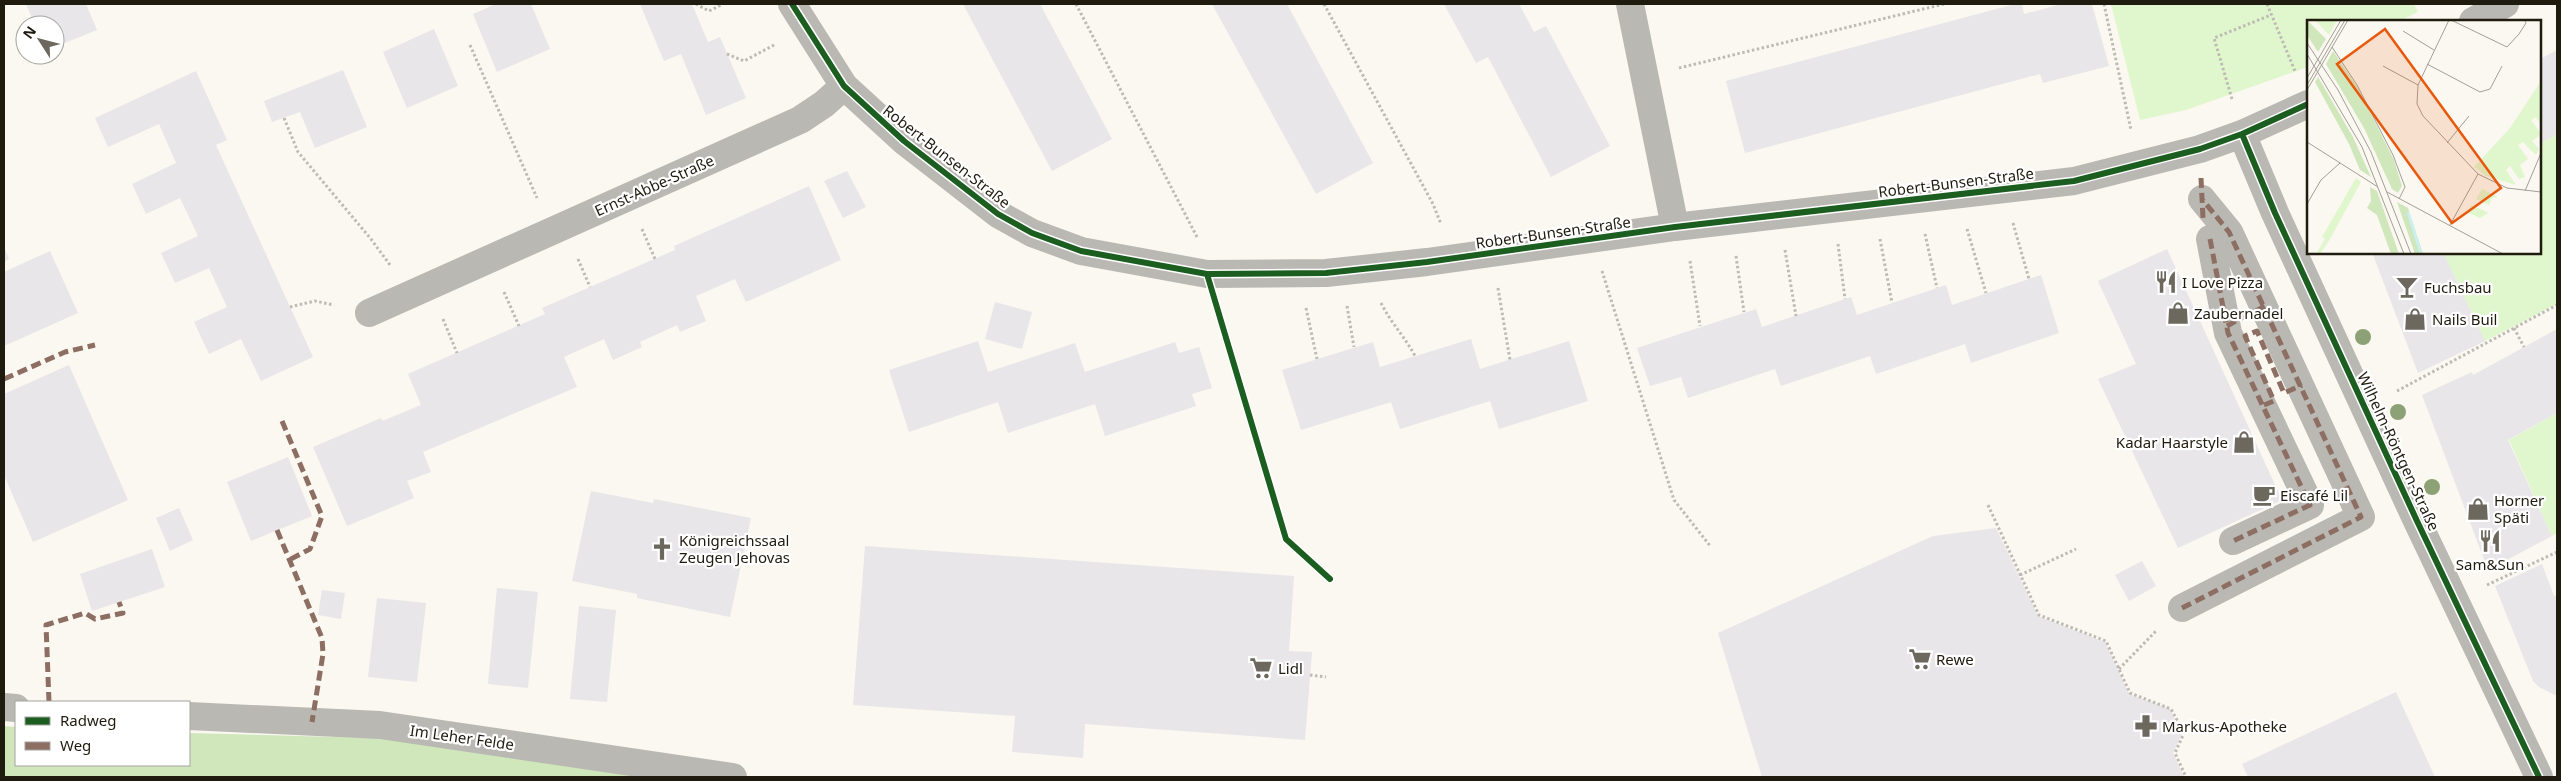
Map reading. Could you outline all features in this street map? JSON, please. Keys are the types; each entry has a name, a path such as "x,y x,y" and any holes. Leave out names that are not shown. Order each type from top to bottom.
{"street":[{"path":"792,4 844,86"},
{"path":"1630,4 1680,226"},
{"path":"2475,20 2505,4"},
{"name":"Robert-Bunsen-Straße","path":"844,86 876,118 951,179 998,214 1032,233 1080,251 1212,274 1353,270 1592,240 1680,226 2074,181 2200,149 2242,134 2307,104"},
{"name":"Ernst-Abbe-Straße","path":"369,313 800,120 824,104 844,86"},
{"name":"Wilhelm-Röntgen-Straße","path":"2242,134 2275,213 2454,600 2539,777"},
{"path":"2182,608 2361,516 2302,385 2249,315 2204,208 2229,232 2249,315 2264,405 2310,505 2233,541"},
{"path":"2264,405 2274,401 2245,336 2257,331 2284,393 2302,385"},
{"name":"Im Leher Felde","path":"190,716 380,725 733,777"}],"path":[{"path":"696,4 709,11 723,4"},
{"path":"1076,4 1212,274 1286,539 1330,579"},
{"path":"1324,4 1433,204 1455,258"},
{"path":"1645,76 1944,4"},
{"path":"2104,4 2138,165"},
{"path":"2267,4 2298,77"},
{"path":"2242,134 2214,38 2271,15"},
{"path":"727,54 744,61 807,27"},
{"path":"470,45 552,231"},
{"path":"284,118 298,152 371,239 410,295"},
{"path":"2004,189 2028,279"},
{"path":"1957,194 1986,293"},
{"path":"1918,199 1937,288"},
{"path":"1873,204 1892,303"},
{"path":"1836,208 1842,291 1845,299"},
{"path":"1780,214 1796,316"},
{"path":"1733,220 1740,299 1744,312"},
{"path":"1680,226 1700,326"},
{"path":"1592,240 1674,500 1711,547"},
{"path":"1492,253 1510,360"},
{"path":"1353,270 1354,347"},
{"path":"1353,270 1408,342 1415,356"},
{"path":"1299,273 1317,359"},
{"path":"290,307 315,301 369,313"},
{"path":"2366,408 2557,305"},
{"path":"2514,328 2524,347"},
{"path":"1988,505 2039,614 2106,641 2130,693 2171,709 2184,733 2175,753 2186,777"},
{"path":"2020,575 2076,549"},
{"path":"2454,600 2557,552"},
{"path":"2119,669 2161,626"},
{"path":"1310,676 1326,677"}],"green space":[{"path":"2111,4 2414,4 2418,12 2402,20 2307,20 2307,67 2186,110 2140,120"},
{"path":"2557,134 2557,304 2485,341 2443,254 2541,254 2541,143"},
{"path":"2557,413 2557,533 2552,536 2509,440"},
{"path":"4,726 15,727 15,766 190,766 190,733 407,739 658,777 4,777"}],"building":[{"path":"26,4 86,4 97,30 65,43 65,15 31,15"},
{"path":"496,4 531,4 550,49 497,72 473,14"},
{"path":"640,4 692,4 708,42 720,37 746,98 706,115 681,54 664,61"},
{"path":"963,4 1040,4 1112,139 1052,171"},
{"path":"1212,4 1287,4 1373,163 1316,194"},
{"path":"1444,4 1519,4 1534,32 1546,26 1610,146 1551,177 1488,57 1476,63"},
{"path":"2015,4 2022,4 2024,14 2062,4 2092,4 2109,66 2043,83 2040,74 1745,153 1726,81"},
{"path":"434,29 458,86 407,108 383,52"},
{"path":"2557,50 2557,134 2541,143 2541,58"},
{"path":"343,70 367,127 315,148 300,112 272,122 264,101"},
{"path":"196,71 227,140 216,145 313,357 261,381 241,339 209,354 194,322 227,307 209,268 175,283 161,253 198,236 180,198 146,214 132,184 176,163 159,124 108,147 95,118"},
{"path":"847,171 866,207 843,218 824,181"},
{"path":"809,186 841,260 746,302 735,279 696,296 706,321 680,332 677,325 640,342 642,347 613,360 604,339 564,357 577,387 423,452 431,472 407,481 414,498 347,526 313,447 381,418 382,421 421,405 408,374 545,314 542,308 675,250 674,246"},
{"path":"4,247 9,259 4,262"},
{"path":"2167,249 2282,500 2178,548 2098,379 2136,364 2098,281"},
{"path":"50,251 78,313 4,346 4,272"},
{"path":"2373,254 2444,254 2485,341 2418,373"},
{"path":"2041,275 2059,333 1971,363 1965,344 1876,374 1870,356 1781,386 1775,369 1688,398 1681,377 1650,386 1637,348 1756,309 1762,327 1851,297 1857,315 1946,285 1952,305"},
{"path":"995,302 1032,312 1022,349 985,339"},
{"path":"2557,329 2557,413 2508,440 2552,536 2488,570 2422,395 2472,372 2473,375"},
{"path":"1471,339 1480,369 1569,341 1588,401 1499,429 1490,401 1400,429 1391,402 1301,430 1282,370 1373,342 1380,367"},
{"path":"978,341 988,372 1075,343 1085,372 1175,342 1179,353 1199,347 1212,388 1192,394 1196,406 1105,436 1095,404 1008,433 998,402 909,432 889,370"},
{"path":"69,365 128,500 33,542 4,475 4,394"},
{"path":"288,457 312,516 251,541 227,482"},
{"name":"Königreichssaal Zeugen Jehovas","path":"591,491 653,503 654,499 751,518 730,617 637,598 637,594 572,581"},
{"path":"179,508 193,540 170,551 156,518"},
{"name":"Rewe","path":"1996,528 2038,616 2105,642 2129,694 2170,709 2182,734 2173,753 2184,777 1762,777 1718,633 1933,536"},
{"path":"865,546 1294,576 1289,651 1312,652 1305,740 1085,724 1083,758 1012,752 1015,716 853,705"},
{"path":"152,549 165,587 92,611 80,574"},
{"path":"2142,561 2156,586 2129,601 2115,575"},
{"path":"2542,564 2554,596 2557,595 2557,696 2539,687 2533,681 2495,586"},
{"path":"497,588 538,592 528,688 488,684"},
{"path":"322,590 345,593 341,619 318,615"},
{"path":"377,598 426,603 417,682 368,677"},
{"path":"579,606 616,610 607,702 570,699"},
{"path":"2396,692 2435,777 2248,777 2242,764"}],"marked path":[{"path":"2201,178 2203,218"},
{"path":"2182,608 2361,517 2229,232 2202,199"},
{"path":"2210,239 2228,333 2310,505 2233,541"},
{"path":"2256,311 2265,306"},
{"path":"2227,326 2247,315"},
{"path":"2264,405 2274,401 2245,336 2257,331 2284,393 2302,385"},
{"path":"4,379 65,352 95,345"},
{"path":"282,421 322,516 310,549 289,560"},
{"path":"277,530 322,638 323,654 312,722"},
{"path":"49,701 46,625 85,613 95,619 123,613 119,602"}],"cycle path":[{"path":"792,4 844,86 904,141 998,214 1032,233 1081,251 1207,274 1326,273 1427,262 1675,227 2074,181 2200,149 2242,134 2307,104"},
{"path":"2242,134 2275,213 2417,521 2539,777"},
{"path":"1207,274 1286,539 1330,579"}],"place":[{"name":"I Love Pizza","path":"2166,282"},
{"name":"Fuchsbau","path":"2407,287"},
{"name":"Zaubernadel","path":"2178,313"},
{"name":"Nails Buil","path":"2415,319"},
{"name":"Kadar Haarstyle","path":"2244,442"},
{"name":"Eiscafé Lil","path":"2264,495"},
{"name":"Horner Späti","path":"2478,509"},
{"name":"Sam&Sun","path":"2490,541"},
{"name":"Königreichssaal Zeugen Jehovas","path":"662,549"},
{"name":"Rewe","path":"1920,659"},
{"name":"Lidl","path":"1261,668"},
{"name":"Markus-Apotheke","path":"2146,726"}]}
